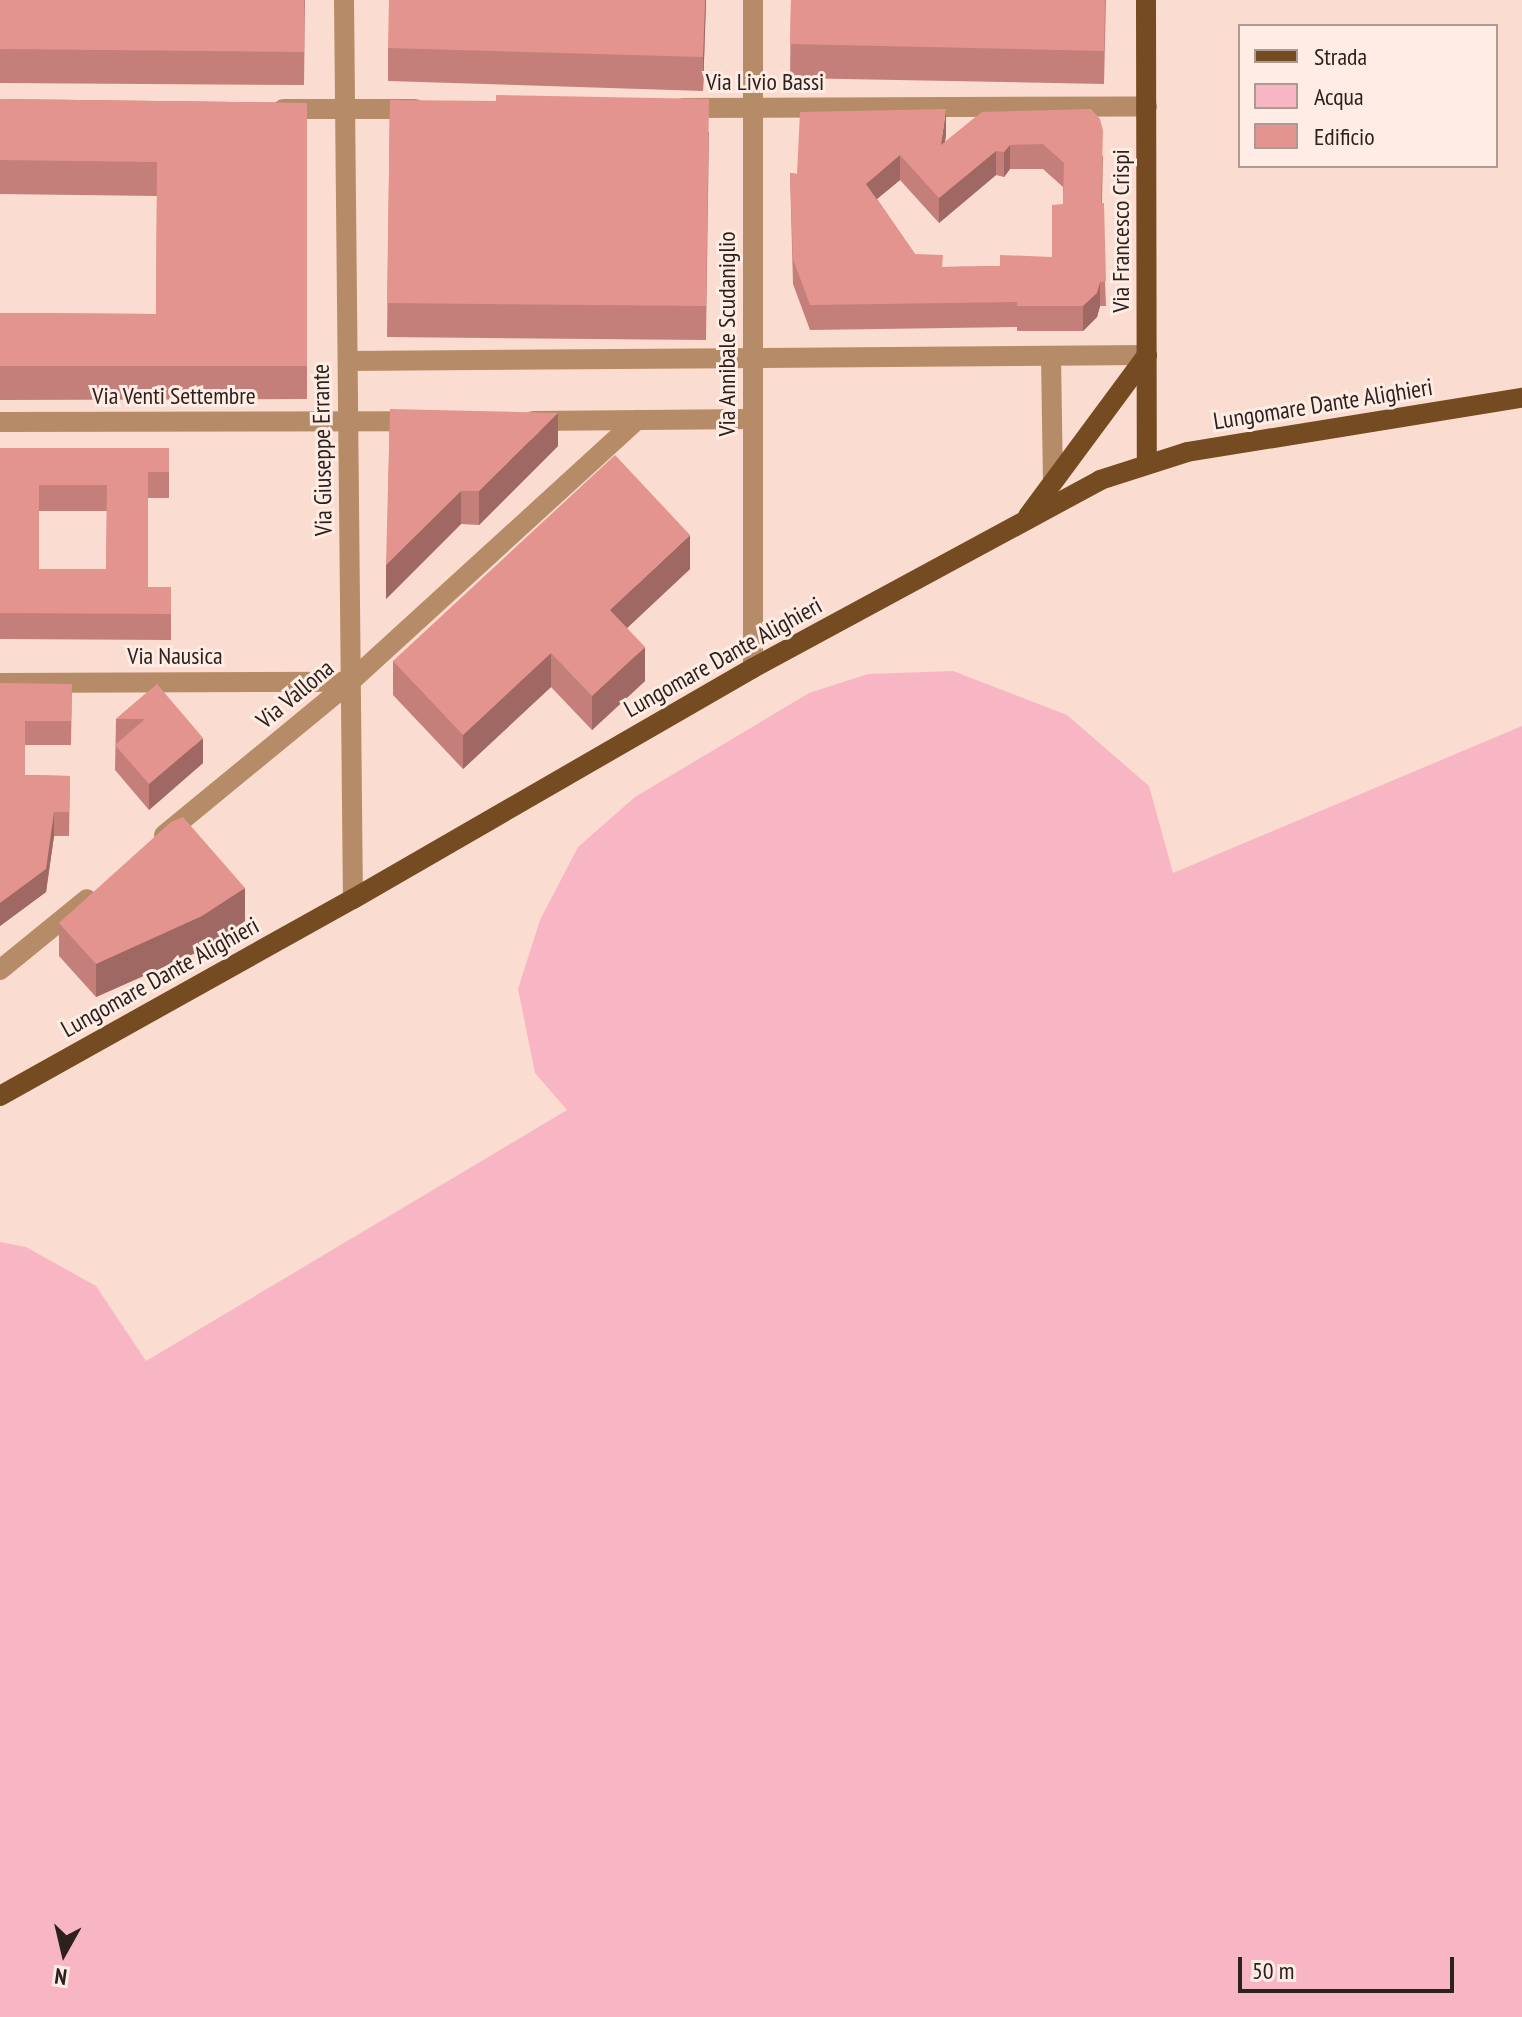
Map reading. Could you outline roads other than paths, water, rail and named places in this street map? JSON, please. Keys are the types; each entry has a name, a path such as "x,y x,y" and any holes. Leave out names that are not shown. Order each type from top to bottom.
{"main road":[{"name":"Via Francesco Crispi","path":"1146,0 1147,462"},
{"path":"1023,522 1147,355"},
{"name":"Lungomare Dante Alighieri","path":"0,1096 353,899 753,668 1100,480 1147,462 1187,452 1522,398"}],"street":[{"name":"Via Giuseppe Errante","path":"344,0 353,899"},
{"name":"Via Annibale Scudaniglio","path":"753,0 753,668"},
{"name":"Via Livio Bassi","path":"659,108 1147,106"},
{"path":"267,109 439,109"},
{"path":"348,361 1147,355"},
{"path":"1051,356 1053,481"},
{"path":"515,421 753,419"},
{"name":"Via Vallona","path":"146,850 350,682 637,420"},
{"name":"Via Venti Settembre","path":"0,422 439,421"},
{"name":"Via Nausica","path":"0,683 350,682"},
{"path":"0,970 98,890"}],"water":[{"path":"953,671 1067,715 1149,786 1173,873 1522,726 1522,2017 0,2017 0,1242 26,1247 96,1286 146,1361 567,1110 535,1073 518,989 540,920 578,847 635,797 809,693 868,674"}]}
